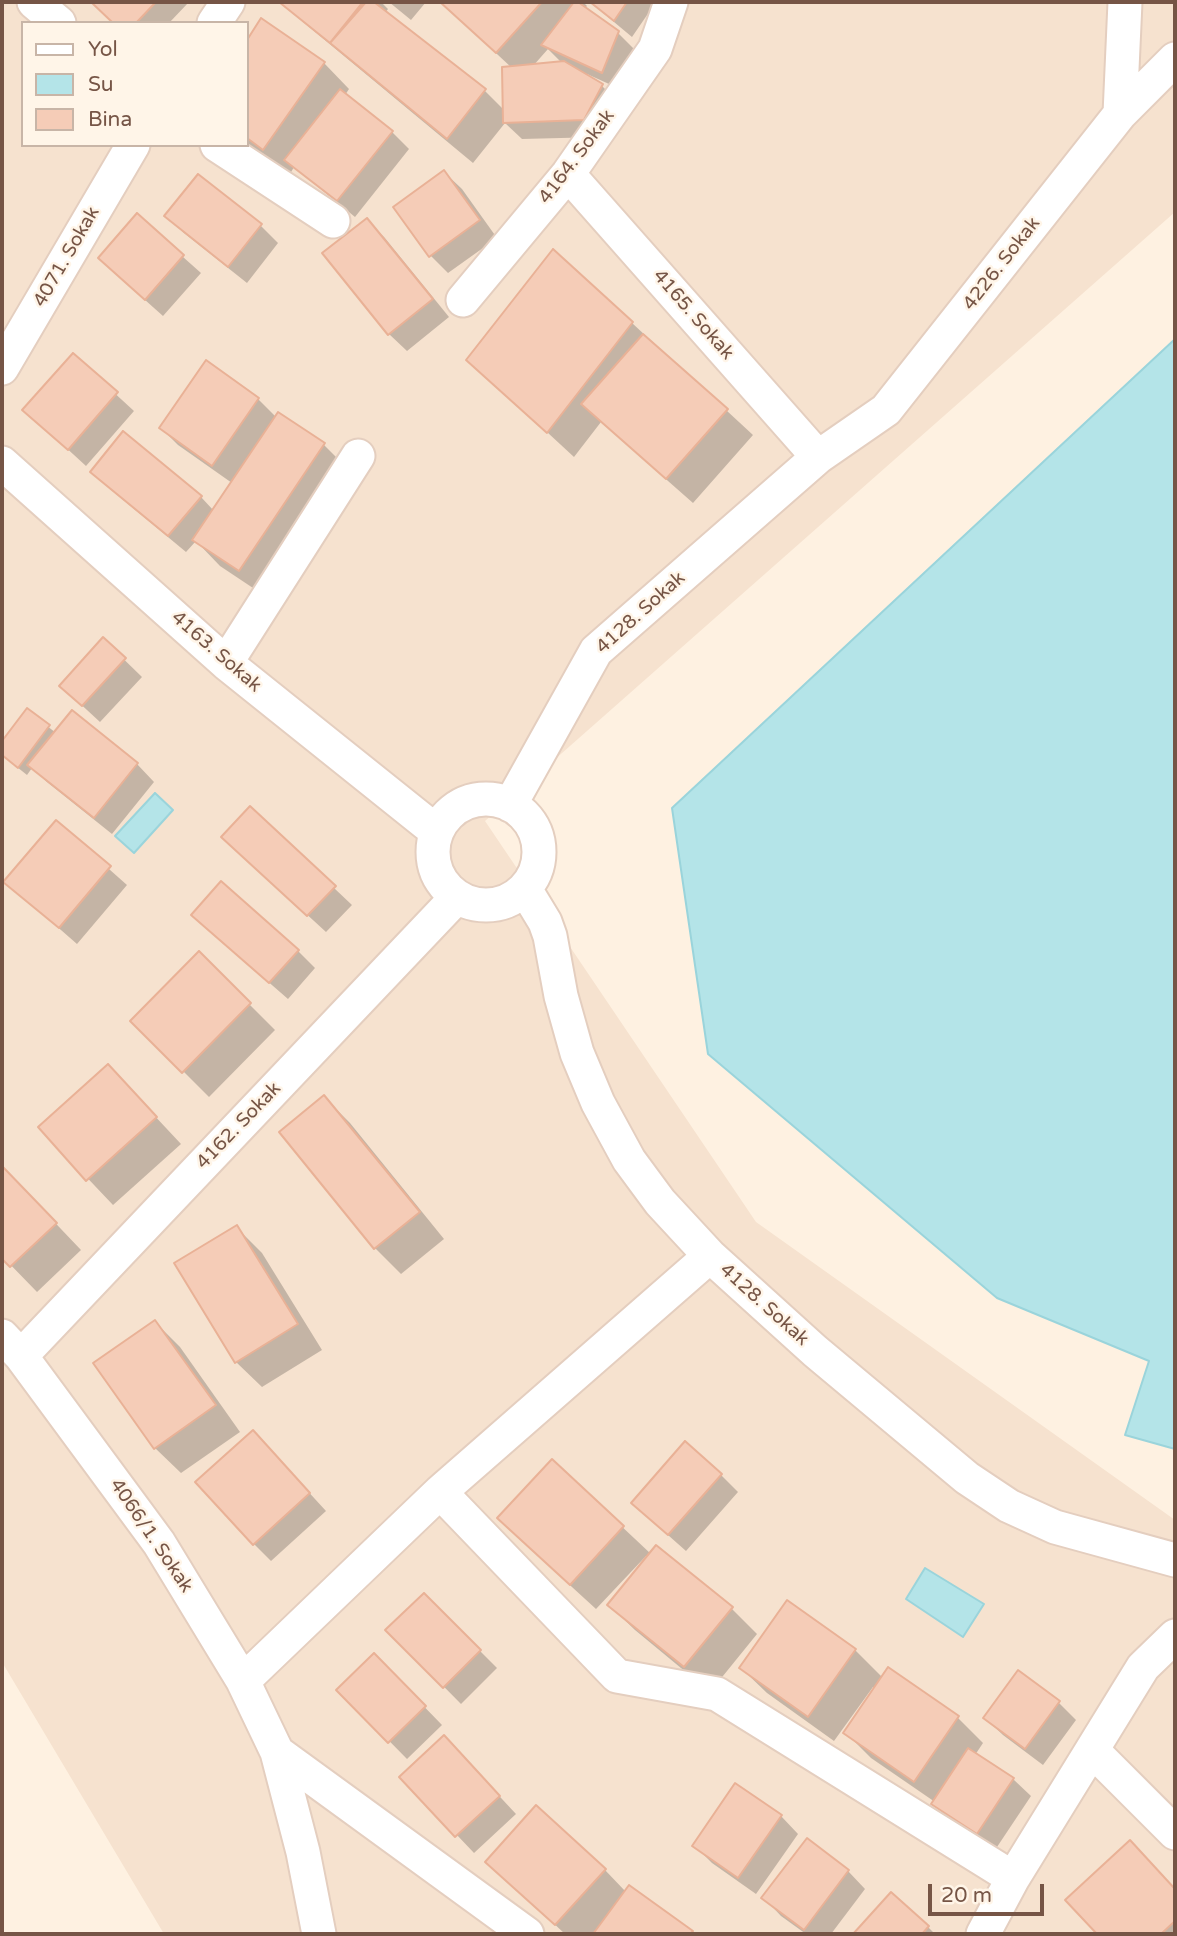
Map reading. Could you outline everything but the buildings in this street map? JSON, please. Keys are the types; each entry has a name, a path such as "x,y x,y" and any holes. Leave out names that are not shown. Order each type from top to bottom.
{"street":[{"path":"34,2 57,21"},
{"path":"215,21 228,2"},
{"name":"4164. Sokak","path":"463,300 568,174 655,49 671,2"},
{"path":"1120,114 1125,2"},
{"name":"4226. Sokak","path":"818,457 886,410 1120,114 1175,59"},
{"name":"4071. Sokak","path":"2,368 132,147"},
{"path":"220,147 333,221"},
{"name":"4165. Sokak","path":"568,174 818,457"},
{"path":"226,663 358,456"},
{"name":"4128. Sokak","path":"510,805 596,651 818,457"},
{"name":"4163. Sokak","path":"2,463 226,663 437,832"},
{"path":"487,800 510,805 528,822 538,845 538,860 533,876 525,889 510,899 492,905 474,904 457,897 443,884 435,868 433,850 437,832 446,817 461,805 487,800"},
{"name":"4128. Sokak","path":"525,889 540,911 550,936 561,996 577,1053 598,1104 629,1160 660,1202 710,1256 815,1351 967,1478 1009,1506 1055,1527 1175,1559"},
{"name":"4162. Sokak","path":"11,1346 457,897"},
{"path":"243,1681 440,1492 710,1256"},
{"name":"4066/1. Sokak","path":"11,1346 159,1543 243,1681 276,1752 303,1852 319,1934"},
{"path":"440,1492 617,1676 717,1694 1013,1878"},
{"path":"983,1934 1013,1878 1143,1667 1175,1636"},
{"path":"1092,1750 1175,1833"},
{"path":"276,1752 527,1934"}],"shaded area":[{"path":"2,2 1175,2 1175,212 485,821 756,1222 1175,1520 1175,1934 164,1934 2,1662"}],"water":[{"path":"1175,339 1175,1449 1125,1435 1149,1361 997,1298 708,1054 672,808"},
{"path":"155,793 173,810 134,853 115,836"},
{"path":"925,1568 984,1604 963,1637 906,1599"}]}
